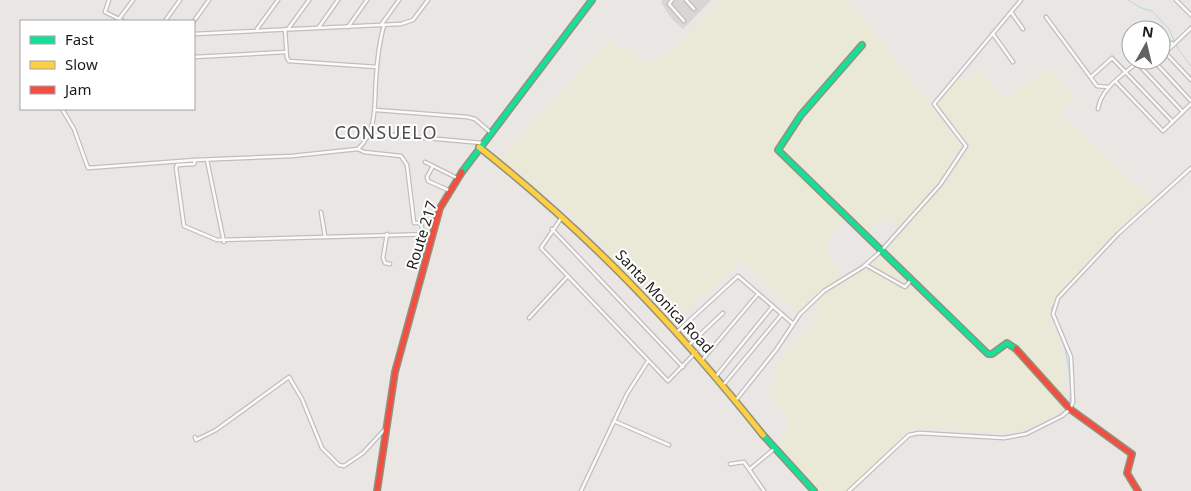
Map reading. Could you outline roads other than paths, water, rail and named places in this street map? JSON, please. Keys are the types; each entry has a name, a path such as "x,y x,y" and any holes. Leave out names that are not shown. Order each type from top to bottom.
{"street":[{"path":"109,0 105,12 119,19 133,0"},
{"path":"166,20 180,0"},
{"path":"195,20 210,0"},
{"path":"256,30 278,0"},
{"path":"308,0 286,29 286,52 289,60 377,67"},
{"path":"318,28 338,0"},
{"path":"348,27 367,0"},
{"path":"358,149 368,135 376,110 377,67 383,25 398,0"},
{"path":"195,34 348,27 410,22 428,0"},
{"name":"Route 217","path":"377,491 395,372 440,208 449,190 480,145 592,0"},
{"path":"672,0 669,4 684,20"},
{"path":"686,0 694,9"},
{"path":"1176,0 1191,15"},
{"path":"736,400 776,350 792,323 824,291 866,264 881,251 940,185 966,148 934,104 1011,12 1018,1"},
{"path":"1011,12 1023,29"},
{"path":"1046,17 1097,86 1108,87"},
{"path":"1171,46 1191,28"},
{"path":"993,34 1013,62"},
{"path":"862,45 799,119 780,143 778,150 988,354 992,354 1007,343 1014,346 1070,409 1132,454 1127,473 1138,491"},
{"path":"195,57 286,52"},
{"path":"1091,77 1112,58 1173,122"},
{"path":"1171,58 1191,80"},
{"path":"1098,108 1101,96 1108,87 1128,70"},
{"path":"1144,70 1183,112"},
{"path":"1116,82 1162,131 1191,103 1162,70"},
{"path":"63,110 74,128 88,168 196,160 292,156 358,149 364,152 395,155 403,158 406,165 414,223 421,223 423,234"},
{"path":"376,110 468,117 475,119 490,132"},
{"path":"368,135 463,140 480,145"},
{"name":"Santa Monica Road","path":"480,145 563,215 678,332 724,384 784,463 811,490"},
{"path":"196,160 194,164 177,165 176,168 184,226 224,242 325,236 433,234"},
{"path":"206,160 224,242"},
{"path":"425,162 458,178"},
{"path":"433,166 427,177 428,181 449,190"},
{"path":"849,491 909,435 919,433 1004,438 1026,434 1062,416 1070,409 1072,402 1071,357 1053,314 1058,298 1118,234 1191,168"},
{"path":"321,212 325,236"},
{"path":"563,215 541,248 668,381 696,352"},
{"path":"552,229 683,366"},
{"path":"387,234 383,258 385,263 390,264"},
{"path":"866,264 905,287 911,280"},
{"path":"529,318 568,276"},
{"path":"678,332 736,277 740,277 792,323"},
{"path":"703,359 758,294"},
{"path":"717,376 773,306"},
{"path":"689,344 723,313"},
{"path":"724,384 782,314"},
{"path":"581,491 627,394 648,360"},
{"path":"195,437 196,440 216,430 289,377 302,399 322,448 339,465 344,466 363,453 387,427"},
{"path":"614,421 669,445"},
{"path":"750,469 774,449"},
{"path":"730,464 742,461 750,469 764,491"}],"waterway":[{"path":"1128,0 1141,8 1152,11 1169,29 1178,49 1191,66"},
{"path":"1164,191 1191,166"},
{"path":"1107,243 1124,227"},
{"path":"1018,434 1053,419 1065,410 1070,401 1070,378 1064,344 1051,309 1059,296"}],"district":[{"name":"CONSUELO","path":"386,132"}]}
